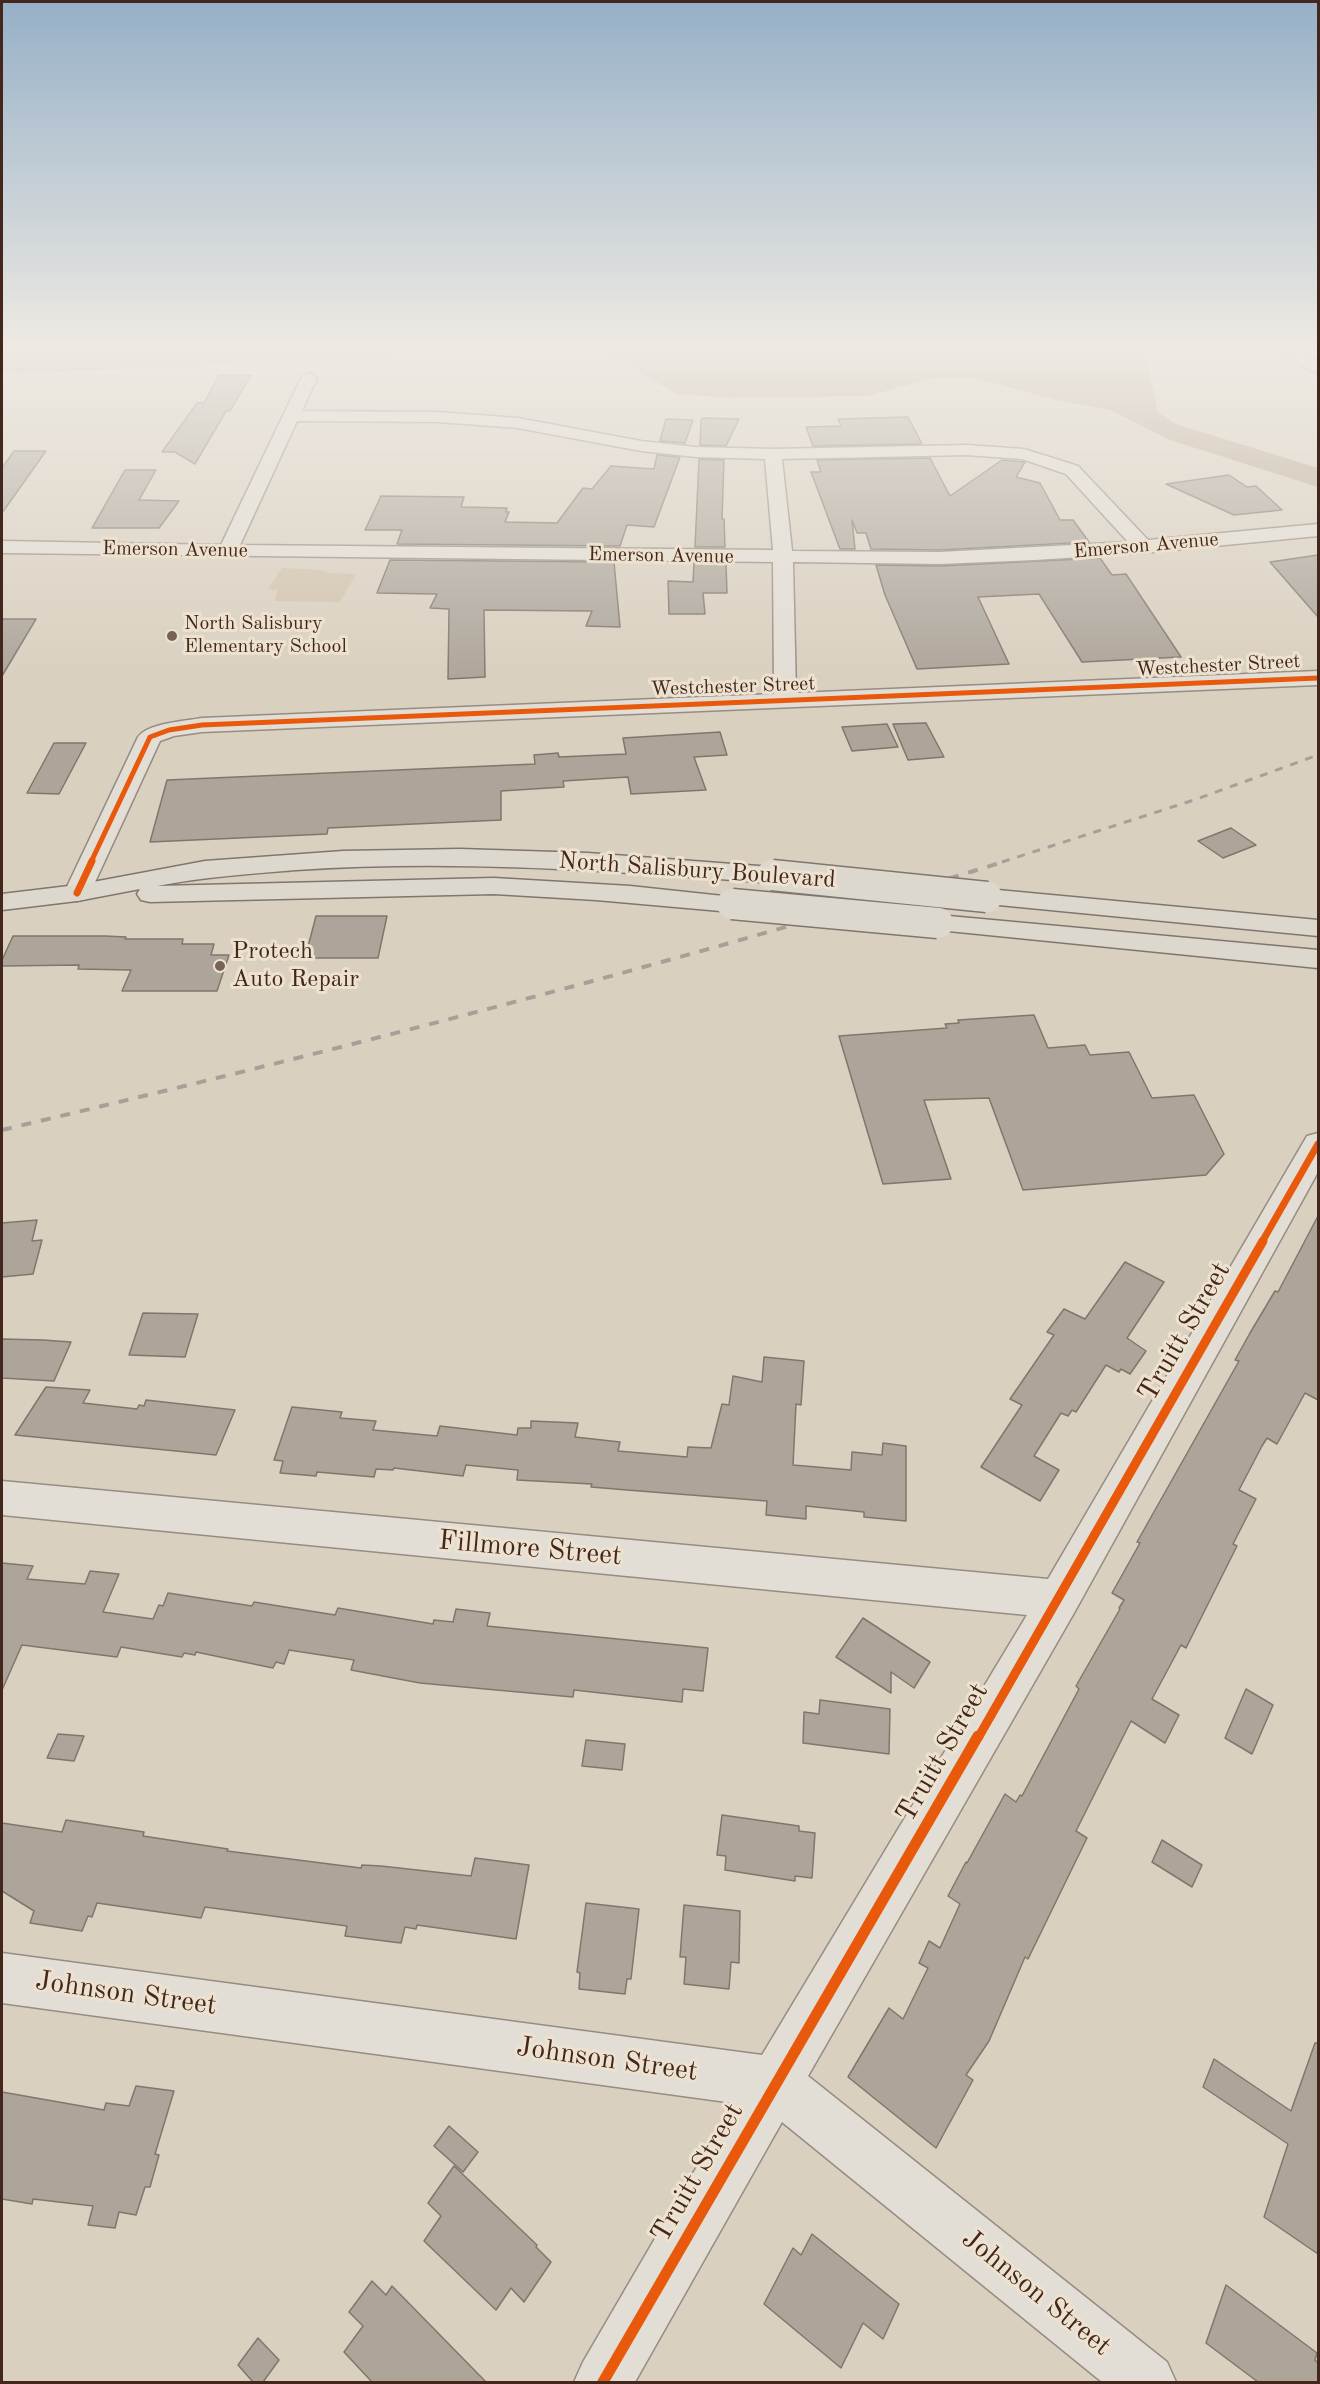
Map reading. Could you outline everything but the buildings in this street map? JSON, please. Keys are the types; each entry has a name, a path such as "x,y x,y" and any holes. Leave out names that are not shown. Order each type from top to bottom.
{"main road":[{"name":"North Salisbury Boulevard","path":"2,902 77,893 205,869 343,859 460,857 588,861 772,875 1318,928"},
{"name":"North Salisbury Boulevard","path":"77,893 203,895 346,887 461,886 586,890 1318,959"}],"street":[{"path":"228,551 271,459"},
{"path":"773,459 783,557 785,702"},
{"path":"1040,459 1072,470 1143,547"},
{"name":"Emerson Avenue","path":"2,547 783,557 1014,556 1143,547 1318,530"},
{"name":"Westchester Street","path":"77,893 150,737 169,730 202,725 1318,678"},
{"name":"Truitt Street","path":"603,2382 775,2083 1059,1599 1318,1144"},
{"name":"Fillmore Street","path":"2,1498 1059,1599"},
{"name":"Johnson Street","path":"2,1978 775,2083 1147,2382"}],"shaded area":[{"path":"1231,459 1290,459 1318,468 1318,487"},
{"path":"282,568 356,574 340,602 274,601 278,590 268,589"}],"railway":[{"path":"1002,862 1194,800 1318,755"},
{"path":"2,1130 254,1069 506,1004 757,935 1006,861"}],"cycle path":[{"path":"77,893 150,737 169,730 202,725 1318,678"},
{"path":"603,2382 775,2083 1059,1599 1318,1144"}],"place":[{"name":"North Salisbury Elementary School","path":"172,636"},
{"name":"Protech Auto Repair","path":"220,966"}]}
